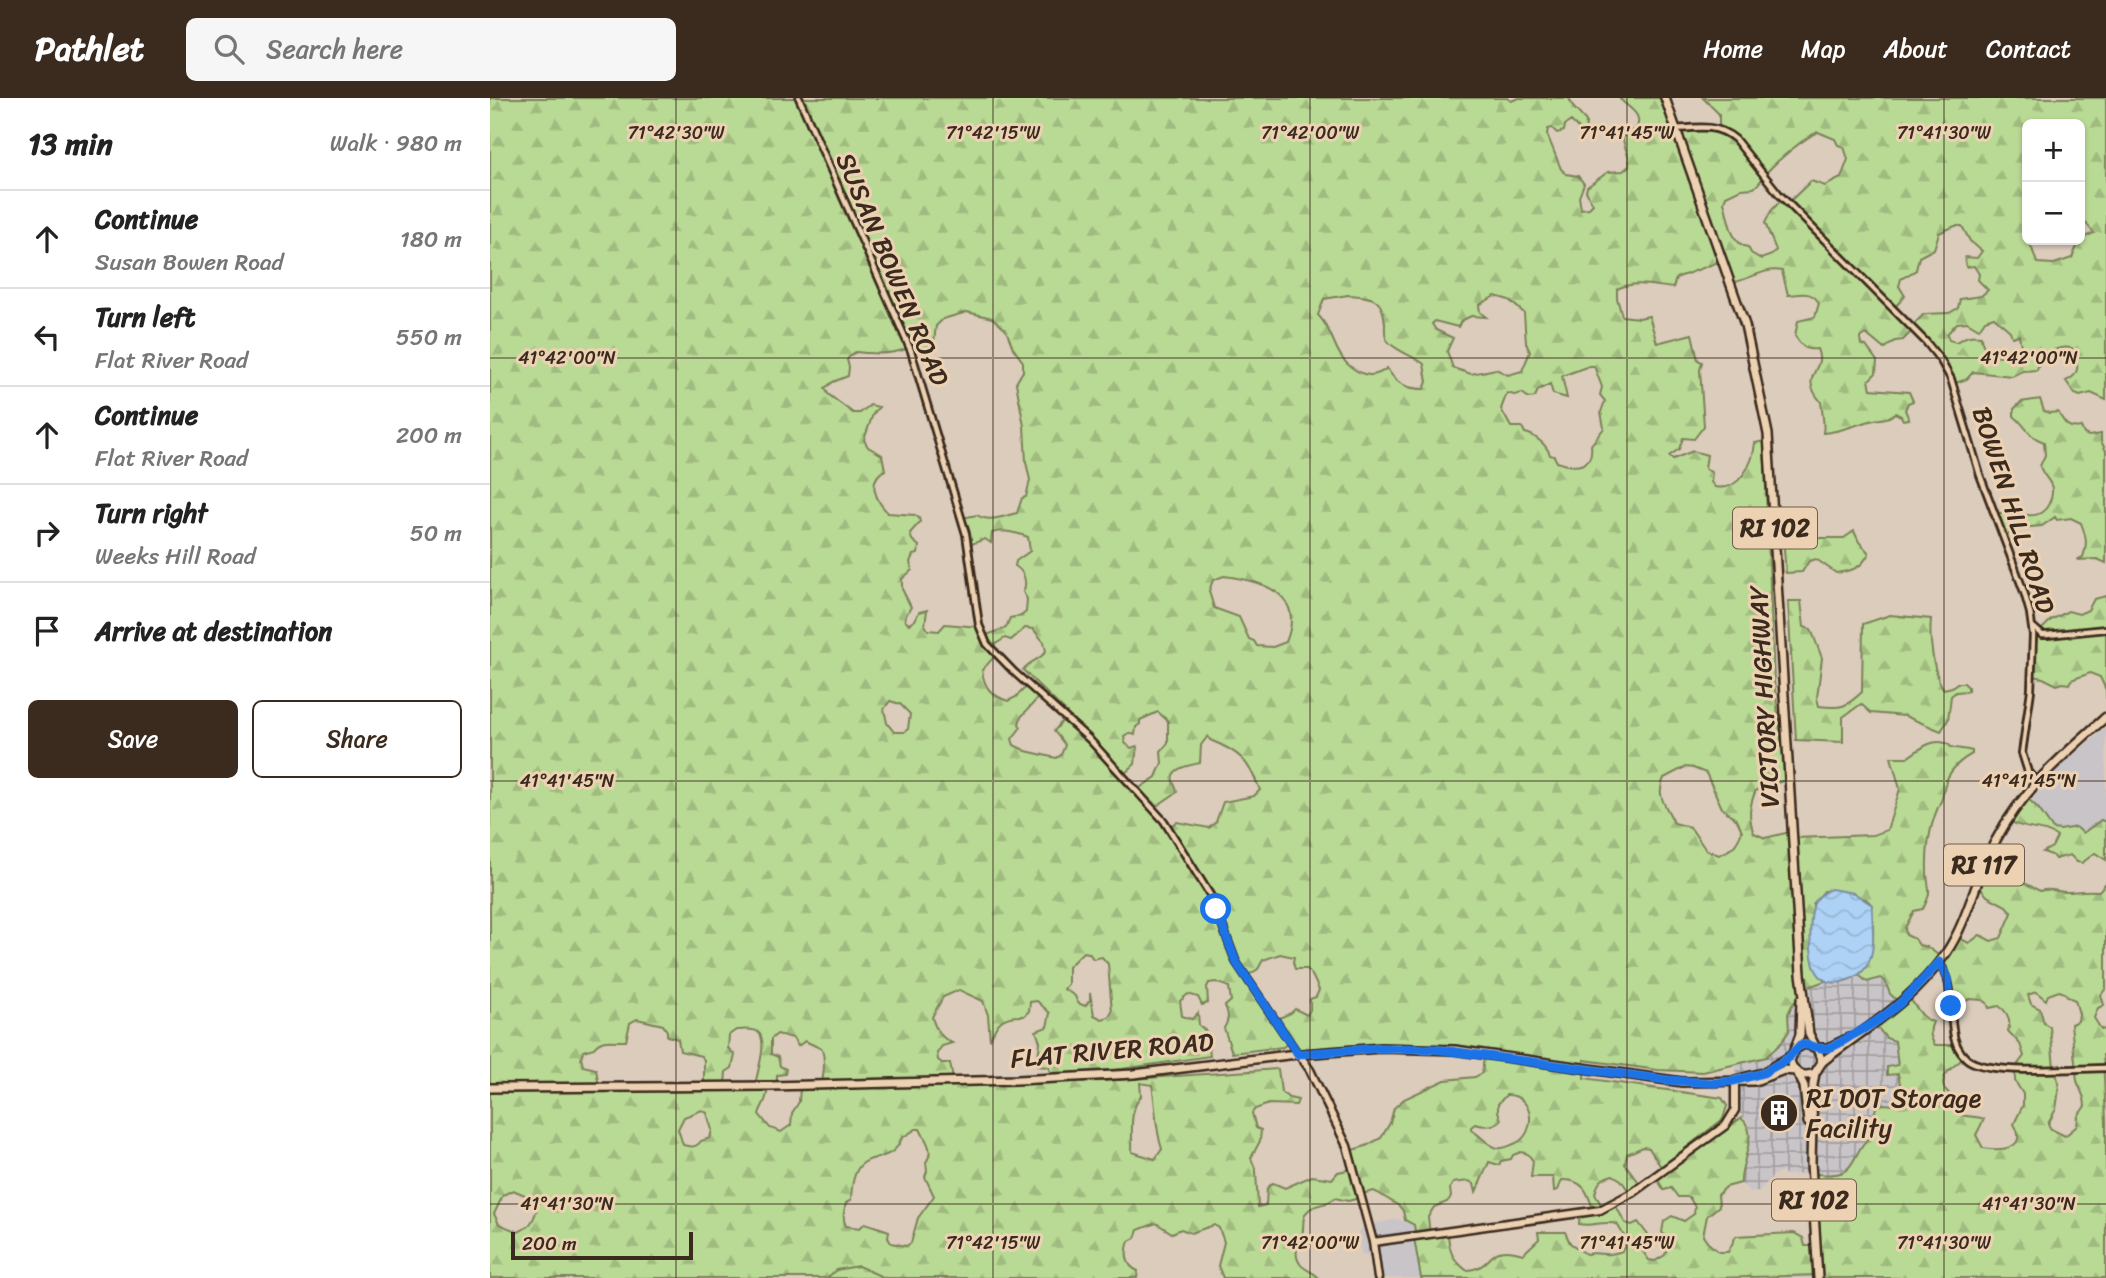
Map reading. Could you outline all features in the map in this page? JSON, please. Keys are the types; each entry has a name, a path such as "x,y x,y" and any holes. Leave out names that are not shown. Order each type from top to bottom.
{"main road":[{"name":"VICTORY HIGHWAY","path":"1665,98 1745,325 1768,434 1801,975 1809,1034 1816,1047"},
{"name":"RI 117","path":"1816,1047 1828,1048 1878,1023 1917,989 1939,962 1961,925 2003,826 2037,782 2106,717"},
{"name":"VICTORY HIGHWAY","path":"1796,1048 1800,1035 1801,975"},
{"path":"1822,1062 1816,1047 1805,1044 1796,1048 1791,1056 1792,1067 1797,1072 1804,1076 1815,1073 1822,1062 1878,1023"},
{"name":"FLAT RIVER ROAD","path":"490,1088 770,1086 1017,1080 1134,1074 1298,1054 1381,1048 1434,1049 1675,1081 1755,1081 1784,1070 1797,1072"},
{"name":"FLAT RIVER ROAD","path":"1734,1081 1763,1073 1791,1056"},
{"name":"RI 102","path":"1797,1072 1804,1086 1811,1144 1818,1278"},
{"name":"RI 102","path":"1811,1144 1815,1073"}],"street":[{"name":"SUSAN BOWEN ROAD","path":"799,98 911,351 966,534 979,625 986,643 1014,672 1089,739 1164,821 1212,898 1236,962 1298,1054"},
{"name":"BOWEN HILL ROAD","path":"1677,129 1707,127 1727,132 1735,139 1775,189 1926,342 1951,379 1980,475 2025,592 2032,627 2031,690 2022,753 2026,768 2037,782"},
{"path":"2032,627 2042,635 2106,629"},
{"path":"1939,962 1950,986 1955,1041 1967,1059 2000,1069 2106,1068"},
{"path":"1298,1054 1310,1070 1347,1146 1373,1242 1378,1278"},
{"path":"1373,1242 1578,1214 1611,1205 1632,1193 1728,1122 1736,1106 1734,1081"}],"shaded area":[{"path":"2106,727 2106,834 2064,837 2024,809 2059,767"},
{"path":"1859,975 1867,982 1880,978 1885,981 1901,1004 1893,1039 1898,1065 1887,1067 1888,1075 1899,1074 1901,1089 1895,1105 1883,1104 1875,1110 1869,1138 1862,1143 1856,1160 1846,1170 1835,1175 1786,1175 1783,1171 1775,1174 1759,1191 1750,1192 1741,1183 1740,1172 1751,1135 1748,1123 1735,1108 1736,1065 1766,1057 1789,1031 1788,1014 1808,987 1825,981 1836,983"},
{"path":"1397,1219 1414,1225 1421,1278 1378,1278 1376,1258 1361,1253 1358,1232 1365,1226"},
{"path":"1819,1275 1819,1278 1714,1278"}],"green space":[{"path":"490,98 1507,98 1511,101 1519,98 1569,98 1573,107 1586,121 1585,135 1571,121 1565,125 1564,131 1557,133 1552,128 1548,129 1547,134 1561,169 1566,174 1578,176 1584,184 1579,197 1581,209 1589,208 1593,204 1586,191 1587,187 1608,172 1623,171 1629,166 1623,137 1628,131 1636,130 1638,119 1619,98 1666,98 1677,127 1719,127 1719,114 1703,98 2106,98 2106,400 2091,393 2080,396 2075,394 2066,381 2077,371 2072,348 2060,348 2050,352 2041,360 2037,370 2022,371 2012,376 1973,372 1967,379 1953,384 1942,360 1914,329 1903,340 1895,341 1884,349 1866,334 1860,338 1861,345 1866,346 1877,361 1876,373 1869,380 1871,389 1909,392 1913,401 1908,403 1905,410 1909,419 1903,420 1895,413 1887,418 1823,433 1821,402 1812,385 1819,357 1817,349 1804,347 1795,336 1798,321 1815,317 1819,303 1809,294 1788,295 1782,271 1763,272 1731,283 1721,261 1676,278 1673,288 1645,284 1624,286 1617,289 1617,298 1622,316 1649,316 1657,343 1692,334 1698,360 1702,362 1700,370 1704,426 1694,439 1683,438 1679,449 1669,456 1673,459 1693,451 1707,455 1705,468 1712,473 1711,482 1715,487 1724,487 1738,481 1748,467 1755,443 1764,441 1774,681 1786,780 1756,790 1750,817 1754,833 1765,838 1794,831 1793,916 1795,838 1873,835 1887,830 1900,789 1891,757 1908,757 1935,742 1972,751 1972,754 1955,766 1944,787 1929,835 1928,898 1923,909 1914,911 1905,928 1906,935 1941,957 1957,937 1969,943 1980,935 1991,941 2001,938 2012,913 2006,906 1987,896 1978,884 1986,864 2040,891 2099,891 2106,883 2106,988 2101,995 2104,1005 2098,1008 2094,1018 2101,1029 2106,1030 2106,1054 2103,1055 2106,1278 1819,1278 1819,1275 1714,1278 1421,1278 1414,1225 1405,1220 1399,1206 1374,1191 1348,1201 1335,1198 1313,1207 1305,1215 1297,1257 1303,1267 1319,1278 1223,1278 1218,1266 1224,1242 1219,1228 1214,1225 1191,1233 1181,1229 1172,1233 1156,1223 1138,1230 1135,1238 1129,1241 1127,1258 1131,1266 1138,1271 1137,1278 490,1278","holes":["1818,132 1835,139 1838,145 1844,147 1848,159 1841,178 1825,186 1811,181 1788,203 1783,198 1771,211 1765,223 1776,250 1772,255 1761,259 1734,236 1724,202 1726,196 1741,189 1754,188 1773,166","1962,226 1970,241 1982,251 1977,258 1965,257 1966,267 1974,266 1979,274 1978,280 1988,290 1981,296 1960,299 1958,308 1949,313 1924,314 1912,326 1894,308 1905,296 1899,286 1901,279 1916,270 1919,257 1934,249 1939,233","1348,295 1374,300 1382,308 1387,340 1424,364 1427,382 1424,389 1402,384 1387,368 1372,375 1352,368 1340,354 1318,315 1324,299","1495,296 1509,300 1524,313 1526,343 1530,352 1522,371 1508,375 1496,369 1471,374 1453,368 1447,351 1453,338 1436,330 1432,324 1435,321 1458,327 1461,321 1471,316 1486,317 1480,312 1479,305","967,312 992,318 1006,330 1013,348 1023,362 1023,371 1016,383 1030,480 1026,497 1022,498 1017,513 992,519 977,515 962,518 969,545 985,539 991,543 992,533 1000,531 1028,537 1030,551 1016,561 1015,566 1024,578 1026,612 1010,618 1006,628 984,636 980,627 945,624 939,631 928,630 925,625 927,610 919,612 909,624 905,621 911,607 902,589 902,579 912,570 910,562 913,555 918,554 919,546 912,540 910,533 920,522 919,518 915,515 888,513 877,497 874,485 879,474 885,470 882,455 868,447 864,440 873,414 879,407 870,405 860,413 853,413 828,394 825,388 848,376 847,360 856,352 884,353 931,346 936,326 943,319","1994,317 2010,331 2012,337 2019,335 2021,346 2013,354 2005,353 2000,356 1987,350 1981,336 1968,336 1956,342 1949,340 1947,334 1957,323 1967,322 1979,329 1985,320","1594,366 1602,387 1600,395 1605,401 1601,412 1604,428 1591,445 1589,459 1582,465 1557,462 1543,444 1525,433 1522,427 1511,427 1501,409 1507,393 1522,393 1529,398 1535,397 1538,390 1550,384 1553,394 1567,398 1562,376","1224,576 1266,586 1277,592 1290,612 1291,625 1286,642 1273,647 1257,646 1249,639 1239,617 1214,608 1209,591 1213,580","1025,628 1033,629 1044,642 1044,654 1023,670 1067,713 1054,731 1065,745 1061,755 1056,758 1026,751 1014,745 1012,739 1021,727 1021,717 1038,698 1027,686 1008,701 989,690 982,670 996,655 991,647 1005,638 1011,640","890,701 900,704 910,714 908,729 894,732 887,723 884,709","1158,712 1168,721 1168,743 1161,751 1162,763 1156,777 1138,789 1124,774 1135,764 1137,746 1131,748 1125,743 1124,736 1129,733 1135,735 1140,720","1208,736 1210,740 1242,758 1260,790 1254,796 1223,802 1216,822 1209,828 1177,822 1169,827 1154,808 1177,792 1173,781 1177,770 1200,763 1201,745","1685,767 1706,773 1722,808 1737,820 1742,831 1734,846 1719,855 1706,850 1690,827 1674,823 1661,791 1664,778","1824,891 1866,899 1872,905 1873,942 1869,959 1859,975 1867,982 1880,978 1885,981 1890,994 1901,1004 1877,1027 1886,1038 1895,1041 1898,1065 1887,1067 1887,1075 1898,1074 1901,1089 1895,1105 1883,1104 1876,1107 1869,1138 1848,1169 1836,1174 1814,1174 1817,1246 1805,1246 1803,1238 1794,1233 1736,1236 1728,1252 1719,1252 1703,1236 1707,1216 1719,1206 1718,1195 1726,1187 1741,1183 1749,1140 1747,1125 1741,1118 1657,1179 1664,1190 1671,1188 1678,1197 1689,1197 1695,1207 1694,1214 1684,1221 1672,1216 1664,1221 1662,1232 1669,1243 1665,1255 1655,1261 1649,1260 1639,1246 1641,1240 1648,1235 1638,1222 1632,1225 1625,1223 1615,1204 1603,1208 1595,1194 1599,1184 1613,1175 1621,1180 1630,1193 1641,1185 1625,1164 1627,1154 1643,1147 1649,1148 1661,1167 1723,1119 1727,1106 1722,1098 1584,1078 1584,1060 1658,1070 1703,1072 1766,1057 1789,1031 1788,1014 1792,1005 1808,987 1825,981 1814,966 1811,943 1813,904","1083,952 1089,953 1093,959 1102,957 1108,964 1112,1012 1109,1017 1102,1019 1094,1015 1090,993 1090,1000 1085,1006 1064,989 1068,984 1068,967","1280,954 1294,957 1295,969 1307,969 1319,990 1316,997 1310,999 1307,1015 1295,1009 1277,1019 1247,976 1258,969 1263,960","1939,963 1950,986 1951,1003 1970,999 1982,1000 1989,1008 1999,1006 2005,1011 2009,1020 2008,1031 2020,1044 2024,1056 2015,1068 2015,1081 2023,1094 2023,1105 2014,1124 2018,1133 2015,1144 2004,1149 1983,1148 1976,1135 1984,1119 1955,1111 1952,1097 1943,1083 1949,1070 1965,1057 1956,1045 1935,1045 1931,1034 1933,1022 1926,1018 1909,998","1216,982 1229,987 1231,1001 1225,1006 1228,1017 1224,1028 1232,1053 1283,1047 1288,1043 1301,1056 1430,1051 1484,1057 1482,1073 1475,1077 1445,1080 1404,1099 1394,1108 1390,1123 1381,1138 1349,1151 1353,1169 1338,1172 1332,1179 1312,1176 1285,1188 1273,1183 1267,1188 1266,1205 1258,1207 1256,1171 1251,1158 1260,1141 1261,1130 1256,1128 1252,1113 1255,1109 1269,1104 1296,1105 1298,1100 1281,1092 1278,1069 1104,1081 954,1084 950,1063 938,1060 937,1053 942,1046 952,1043 939,1033 932,1017 943,997 959,990 983,1001 988,1015 990,1040 1002,1020 1024,1016 1029,1011 1030,1002 1037,1001 1050,1013 1047,1027 1036,1031 1040,1042 1037,1066 1049,1067 1050,1074 1122,1069 1210,1056 1207,1032 1199,1025 1198,1013 1192,1019 1182,1016 1180,1001 1188,994 1198,997 1202,1005 1208,1003 1209,983","2059,991 2065,993 2075,1000 2079,1014 2078,1021 2071,1024 2077,1081 2085,1106 2078,1116 2077,1126 2065,1136 2051,1129 2048,1124 2056,1109 2059,1089 2050,1027 2044,1023 2040,1009 2031,1004 2028,995 2036,992 2046,1000 2048,995","637,1019 663,1025 667,1036 678,1039 680,1051 701,1056 704,1060 704,1087 599,1087 596,1069 583,1066 583,1051 604,1041 626,1041 630,1023","736,1030 758,1032 762,1050 755,1086 725,1085 726,1072 732,1068 735,1055 728,1048 729,1035","777,1034 793,1038 798,1046 805,1041 822,1049 824,1063 822,1086 800,1087 799,1102 792,1113 791,1125 781,1132 770,1128 759,1114 768,1087 777,1086 777,1075 785,1074 786,1069 780,1066 778,1057 771,1054 771,1039","1140,1083 1152,1085 1162,1149 1155,1159 1132,1152 1134,1108 1141,1096","1506,1095 1516,1096 1528,1108 1530,1124 1527,1132 1522,1139 1510,1146 1494,1147 1471,1130 1475,1124 1489,1126 1501,1120 1498,1104","702,1110 707,1113 712,1130 710,1138 695,1146 683,1145 678,1129 684,1117","916,1129 920,1129 930,1153 925,1177 934,1196 918,1218 911,1243 906,1246 891,1243 888,1238 889,1231 865,1223 860,1228 846,1226 845,1223 845,1206 851,1200 853,1181 858,1169 864,1162 888,1154 902,1138","1521,1152 1528,1154 1533,1161 1531,1177 1553,1177 1554,1191 1558,1190 1562,1180 1580,1185 1587,1193 1594,1212 1580,1214 1579,1224 1617,1224 1627,1241 1622,1251 1586,1254 1570,1243 1565,1232 1538,1232 1539,1239 1523,1254 1502,1251 1475,1269 1466,1270 1452,1254 1448,1233 1430,1235 1428,1217 1434,1207 1447,1202 1451,1197 1450,1188 1453,1183 1469,1181 1474,1184 1476,1192 1489,1162 1499,1165 1501,1161 1511,1159 1513,1155","513,1190 532,1198 537,1209 528,1226 518,1232 499,1224 494,1214 503,1195"]},
{"path":"2040,399 2044,411 2058,412 2069,426 2081,427 2084,434 2089,436 2101,434 2106,451 2106,563 2097,559 2077,560 2083,557 2086,540 2081,523 2071,518 2057,520 2055,517 2042,526 2018,528 2004,537 1996,514 2040,513 2046,509 2051,497 2052,487 2040,466 2045,455 2044,442 2030,434 2014,416 2014,409 2021,402"},
{"path":"1854,531 1869,553 1856,568 1836,573 1816,559 1809,561 1802,572 1786,573 1783,538 1844,538"},
{"path":"2106,596 2106,690 2100,677 2090,673 2071,680 2069,684 2057,685 2033,676 2033,629 2040,631 2051,620 2068,611 2079,614 2088,610 2094,599"},
{"path":"1788,601 1801,601 1804,627 1811,629 1822,658 1817,698 1819,706 1843,706 1862,692 1863,624 1890,615 1931,619 1933,656 1940,683 1944,689 1964,683 1968,691 1956,692 1951,696 1948,720 1941,731 1905,716 1871,713 1861,704 1843,717 1843,742 1796,740"},
{"path":"2025,796 2038,808 2053,829 2076,827 2083,833 2101,820 2106,822 2106,860 2095,853 2082,863 2070,855 2055,859 2043,852 2052,847 2057,837 2009,821"},
{"path":"858,1266 885,1278 827,1278 836,1270"}],"water":[{"path":"1831,889 1854,893 1872,905 1873,941 1869,962 1863,971 1854,977 1837,983 1824,980 1817,972 1810,940 1814,904"}],"place":[{"name":"RI DOT Storage Facility","path":"1779,1113"}],"route":[{"path":"1216,909 1236,962 1298,1054 1381,1048 1434,1049 1682,1082 1713,1083 1734,1081 1763,1073 1791,1056 1800,1045 1828,1048 1878,1023 1917,989 1939,962 1948,978 1951,1006"}]}
